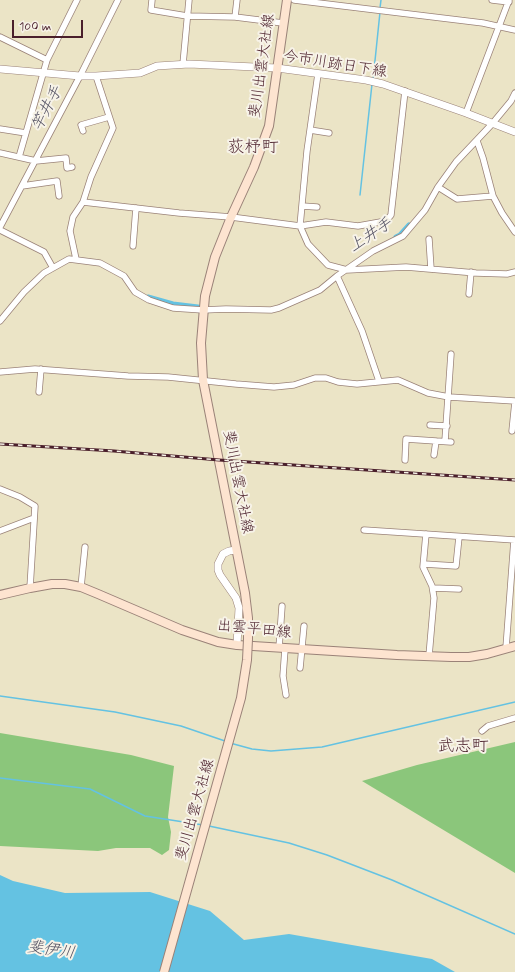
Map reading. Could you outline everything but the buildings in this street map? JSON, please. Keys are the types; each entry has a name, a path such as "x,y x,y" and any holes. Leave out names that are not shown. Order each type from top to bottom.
{"main road":[{"name":"斐川出雲大社線","path":"164,972 240,704 245,678 248,639 248,618 245,593 203,380 200,343 203,310 215,257 270,126 287,0"},
{"name":"出雲平田線","path":"0,595 52,584 65,584 81,587 182,630 218,642 237,645 302,650 469,657 487,654 515,646"}],"street":[{"path":"19,157 47,60 78,0"},
{"path":"53,268 44,252 0,229 118,0"},
{"path":"152,0 151,10 187,16 234,17 283,23"},
{"path":"183,64 189,0"},
{"path":"234,17 237,0"},
{"path":"294,0 325,5 446,18 515,30"},
{"path":"466,113 509,1 492,0"},
{"path":"0,37 47,60"},
{"name":"今市川跡日下線","path":"0,69 96,76 140,72 157,66 183,64 277,68 366,80 405,91 515,132"},
{"path":"318,74 310,130 300,226 308,244 328,265 347,270 406,267 506,274 515,272"},
{"path":"76,259 70,231 73,217 83,202 91,178 113,128 96,76"},
{"path":"83,202 231,217 300,226 326,222 358,226 386,222 391,215 405,91"},
{"path":"1,318 24,292 44,273 69,259 100,263 124,276 135,292 149,300 173,308 203,310 271,310 279,308 320,290 337,276 373,251 403,236 425,210 438,187 463,153 477,141 492,124 511,101 515,93"},
{"path":"83,131 81,125 109,116"},
{"path":"0,129 26,134"},
{"path":"310,130 329,134"},
{"path":"477,141 493,196 502,213 513,223 515,232"},
{"path":"0,153 36,161 66,158 67,168 72,167"},
{"path":"22,186 57,181 60,196"},
{"path":"438,187 457,199 493,196"},
{"path":"302,206 317,207"},
{"path":"133,246 136,208"},
{"path":"429,238 431,269"},
{"path":"469,294 471,272"},
{"path":"337,276 362,331 379,382"},
{"path":"405,460 406,439 448,441 447,426 451,354"},
{"path":"39,392 41,369"},
{"path":"0,372 41,369 128,376 168,377 274,387 294,385 314,378 326,378 338,382 357,384 398,380 428,393 515,402 512,430"},
{"path":"430,425 447,426"},
{"path":"434,455 436,441"},
{"path":"0,489 20,497 35,506 30,588"},
{"path":"0,531 34,518"},
{"path":"364,530 514,540 506,648"},
{"path":"426,534 424,568 433,588 434,598 429,656"},
{"path":"424,564 456,566 459,537"},
{"path":"81,587 85,547"},
{"path":"236,550 223,554 218,564 220,575 236,598 239,608 237,645"},
{"path":"433,588 459,589"},
{"path":"282,606 283,676 286,694"},
{"path":"300,668 304,626"},
{"path":"482,731 488,726 515,718"}],"green space":[{"path":"0,733 131,755 174,766 168,817 171,832 169,850 162,855 150,848 116,848 98,851 0,846"},
{"path":"515,742 515,873 362,781 417,765"}],"water":[{"name":"斐伊川","path":"0,875 13,881 65,893 150,892 210,911 244,940 289,934 432,959 455,972 0,972"}],"waterway":[{"path":"380,8 381,0"},
{"path":"373,80 380,12"},
{"path":"360,195 372,84"},
{"name":"上井手","path":"396,237 400,235 409,225"},
{"name":"上井手","path":"148,297 173,304 198,307"},
{"path":"0,696 115,712 181,726 225,741"},
{"path":"230,743 252,749 271,751 322,747 515,702"},
{"path":"0,778 90,789 145,816 203,825"},
{"path":"209,826 289,843 327,855 392,880 515,934"}],"railway":[{"path":"0,444 515,480"}],"district":[{"name":"荻杼町","path":"253,148"},
{"name":"武志町","path":"463,747"}],"water label":[{"name":"竿井手","path":"48,109"}]}
